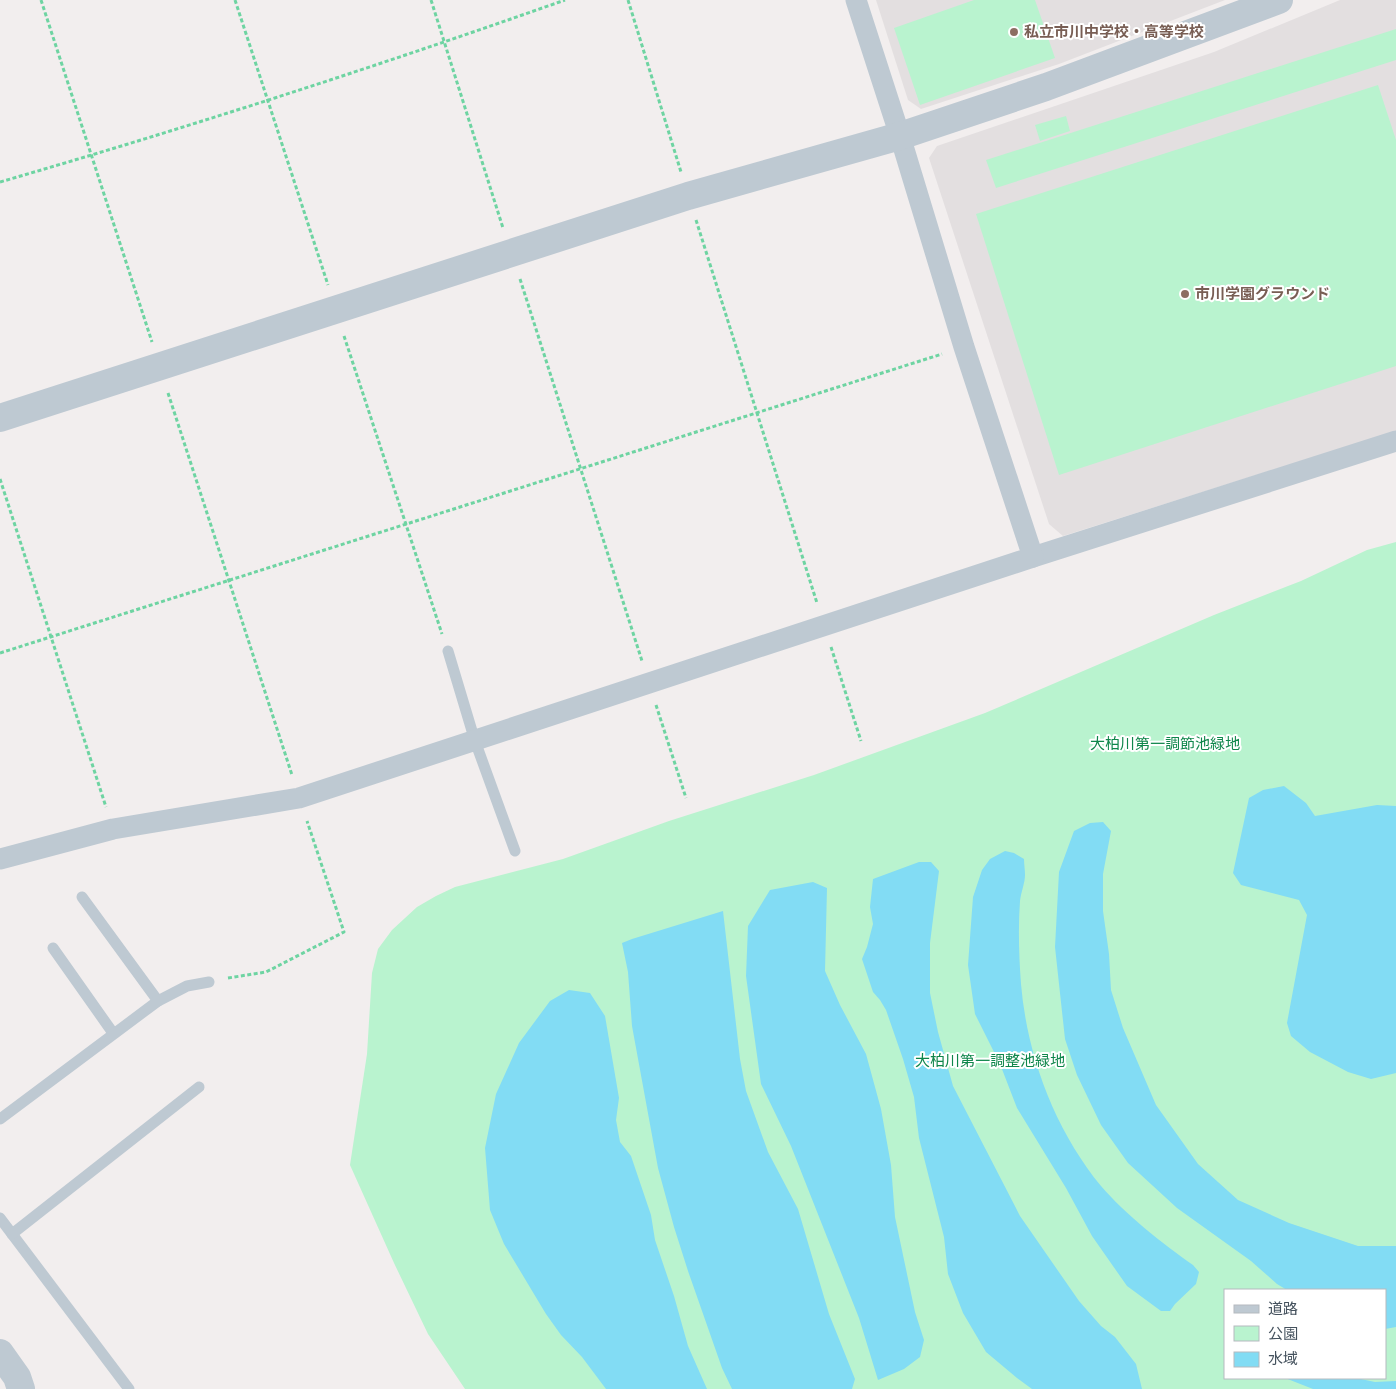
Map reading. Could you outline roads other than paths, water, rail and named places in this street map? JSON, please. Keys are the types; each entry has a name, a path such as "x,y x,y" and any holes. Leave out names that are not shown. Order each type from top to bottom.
{"street":[{"path":"856,0 900,136 964,347 1033,558"},
{"path":"0,418 688,196 900,136 1046,88 1279,0"},
{"path":"0,859 113,830 299,798 824,625 1396,441"},
{"path":"0,1353 17,1377 21,1389"}],"lane":[{"path":"448,651 475,740 515,852"},
{"path":"82,897 158,1000"},
{"path":"53,948 114,1034"},
{"path":"0,1119 158,1000 187,986 209,982"},
{"path":"12,1234 199,1087"},
{"path":"0,1218 128,1389"}],"water":[{"path":"1284,786 1306,803 1315,816 1377,805 1396,806 1396,1073 1371,1079 1348,1072 1310,1052 1291,1036 1287,1023 1307,915 1299,900 1241,885 1233,873 1249,798 1263,790"},
{"path":"1103,822 1111,831 1103,874 1103,911 1109,954 1111,990 1123,1028 1156,1105 1198,1164 1238,1200 1289,1223 1358,1246 1396,1246 1396,1327 1386,1329 1386,1289 1285,1289 1277,1284 1251,1261 1177,1208 1128,1163 1101,1125 1077,1075 1065,1039 1055,947 1059,872 1074,831 1090,823"},
{"path":"1005,851 1014,853 1024,859 1025,878 1020,901 1019,922 1021,984 1030,1038 1046,1091 1070,1141 1101,1186 1133,1218 1193,1265 1199,1272 1196,1284 1170,1311 1161,1311 1127,1286 1092,1236 1066,1188 1017,1108 1000,1064 975,1014 968,965 973,897 982,870 990,859"},
{"path":"919,862 931,862 939,871 930,943 930,993 938,1032 953,1086 1020,1216 1079,1301 1101,1326 1115,1337 1136,1364 1142,1389 1032,1389 986,1352 963,1313 948,1274 944,1237 919,1138 914,1097 886,1010 873,992 862,959 873,924 870,907 873,879"},
{"path":"813,882 827,888 825,971 840,1005 866,1054 881,1109 891,1165 895,1217 915,1312 924,1340 920,1357 904,1369 878,1380 859,1318 791,1146 761,1084 746,976 748,926 770,890"},
{"path":"723,911 740,1059 746,1091 768,1152 798,1209 829,1314 855,1379 852,1389 732,1389 722,1368 688,1271 658,1168 632,1026 628,972 622,943"},
{"path":"569,990 590,993 605,1016 619,1098 616,1120 620,1142 631,1156 651,1215 655,1240 688,1346 707,1389 606,1389 546,1314 504,1244 490,1210 485,1148 496,1094 519,1043 550,1001"},
{"path":"1288,1379 1396,1381 1396,1389 1313,1389"}],"place":[{"name":"私立市川中学校・高等学校","path":"1014,32"},
{"name":"市川学園グラウンド","path":"1185,294"}],"park label":[{"name":"大柏川第一調節池緑地","path":"1165,744"},
{"name":"大柏川第一調整池緑地","path":"990,1061"}]}
